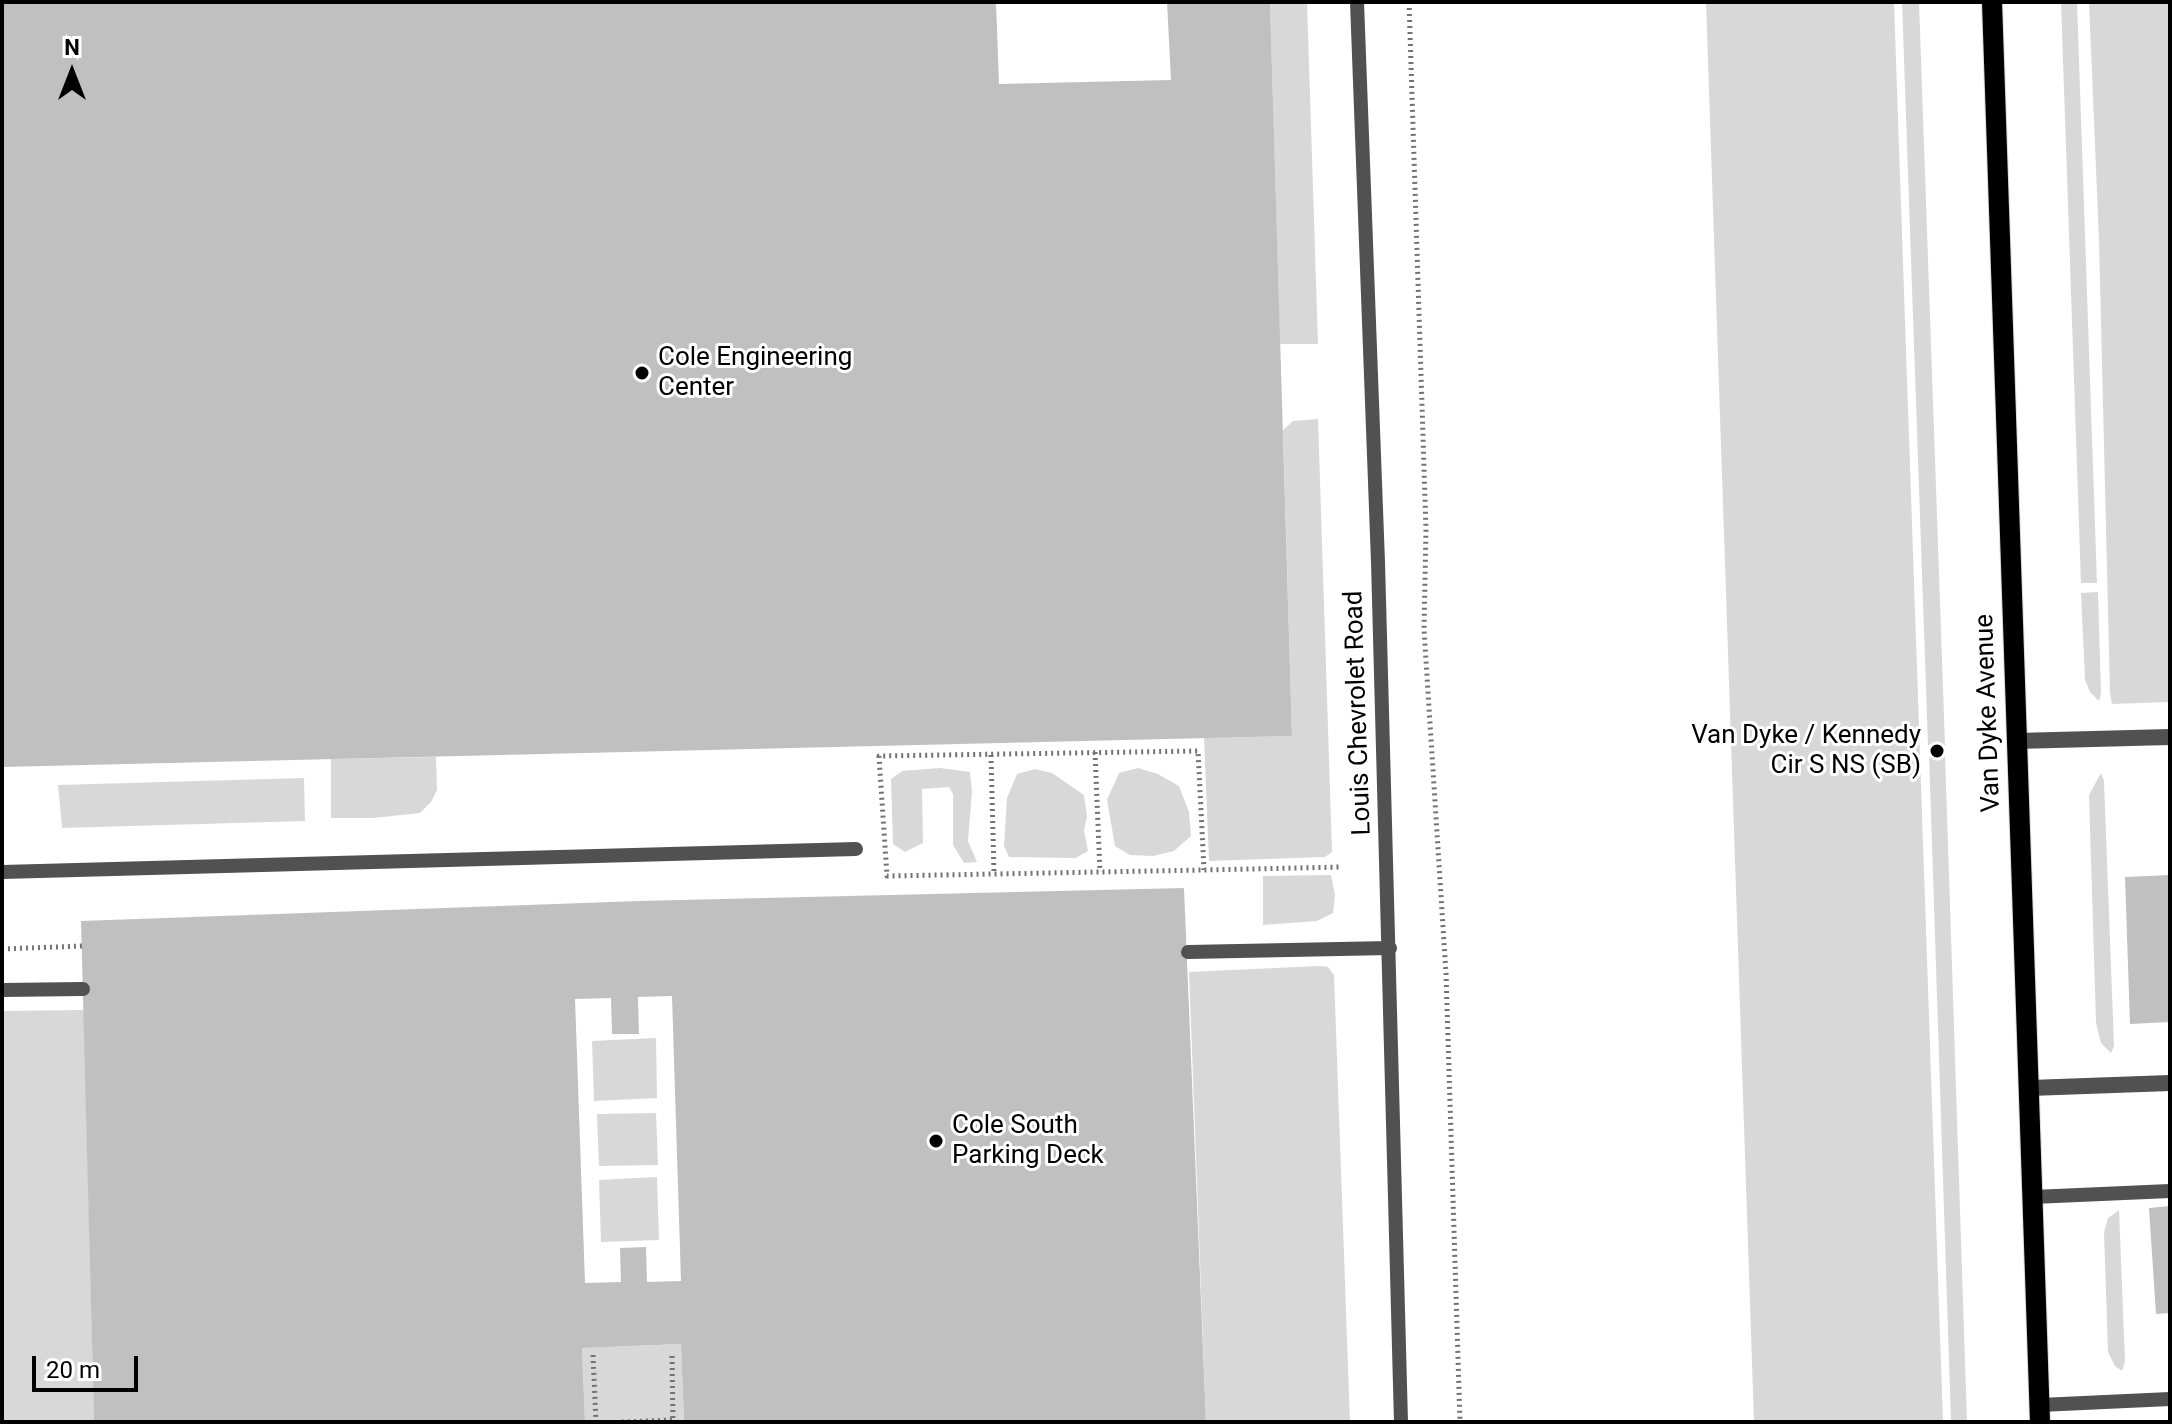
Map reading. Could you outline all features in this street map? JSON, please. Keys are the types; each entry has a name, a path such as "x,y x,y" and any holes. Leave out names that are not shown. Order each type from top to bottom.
{"main road":[{"name":"Van Dyke Avenue","path":"1992,2 2040,1414"}],"street":[{"path":"2016,741 2170,737"},
{"path":"2030,1088 2170,1083"}],"lane":[{"name":"Louis Chevrolet Road","path":"1357,2 1378,547 1401,1422"},
{"path":"2,872 856,849"},
{"path":"1188,952 1390,948"},
{"path":"2,990 83,989"},
{"path":"2033,1197 2170,1191"},
{"path":"2040,1414 2170,1399"}],"path":[{"path":"1409,2 1426,530 1424,629 1446,974 1460,1422"},
{"path":"1204,870 1198,751 879,756 887,876 1204,870 1342,867"},
{"path":"1095,752 1100,872"},
{"path":"991,755 994,874"},
{"path":"2,949 82,946"},
{"path":"593,1355 596,1422"},
{"path":"622,1422 673,1421 672,1356"}],"shaded area":[{"path":"1270,2 1307,2 1318,344 1280,344"},
{"path":"1706,2 1894,2 1943,1422 1754,1422"},
{"path":"1902,2 1919,2 1945,745 1928,745"},
{"path":"2061,2 2077,2 2097,583 2081,583"},
{"path":"2089,2 2170,2 2170,702 2112,704 2110,693 2099,240"},
{"path":"1318,419 1332,852 1325,857 1209,861 1204,738 1292,736 1283,430 1293,421"},
{"path":"2098,592 2099,701 2090,692 2085,680 2081,593"},
{"path":"1929,754 1945,754 1967,1422 1951,1422"},
{"path":"436,757 437,790 420,813 331,818 331,759"},
{"path":"940,768 970,772 972,791 968,841 977,862 964,863 953,845 953,794 949,787 922,789 923,843 905,852 893,844 891,779 902,771"},
{"path":"1138,768 1158,774 1179,786 1189,812 1191,836 1174,851 1153,856 1130,855 1115,846 1107,800 1119,773"},
{"path":"1035,769 1052,773 1084,795 1087,817 1084,830 1088,851 1076,858 1009,857 1004,846 1007,798 1017,774"},
{"path":"2101,773 2104,781 2114,1046 2111,1053 2101,1043 2096,1023 2089,795"},
{"path":"304,778 305,821 62,828 58,785"},
{"path":"1331,875 1335,895 1333,913 1317,921 1263,925 1263,876"},
{"path":"1328,967 1334,975 1350,1422 1206,1422 1189,972"},
{"path":"84,1010 94,1422 2,1422 2,1011"},
{"path":"656,1038 657,1098 594,1101 592,1041"},
{"path":"656,1113 658,1165 599,1166 597,1114"},
{"path":"657,1177 659,1240 601,1242 599,1180"},
{"path":"2119,1210 2125,1361 2122,1371 2115,1366 2108,1352 2104,1232 2108,1218"},
{"path":"681,1344 684,1422 585,1422 582,1348"}],"building":[{"name":"Cole Engineering Center","path":"2,2 996,2 999,84 1171,80 1167,2 1270,2 1292,736 2,767"},
{"path":"2170,875 2170,1022 2130,1024 2125,877"},
{"name":"Cole South Parking Deck","path":"1184,888 1206,1422 684,1422 681,1344 582,1348 585,1422 94,1422 81,921 639,901","holes":["672,996 681,1281 647,1282 646,1247 620,1248 621,1282 585,1283 575,999 611,998 612,1034 639,1034 638,997"]},
{"path":"2170,1206 2170,1313 2156,1314 2149,1208"}],"place":[{"name":"Cole Engineering Center","path":"642,373"},
{"name":"Van Dyke / Kennedy Cir S NS (SB)","path":"1937,751"},
{"name":"Cole South Parking Deck","path":"936,1141"}]}
